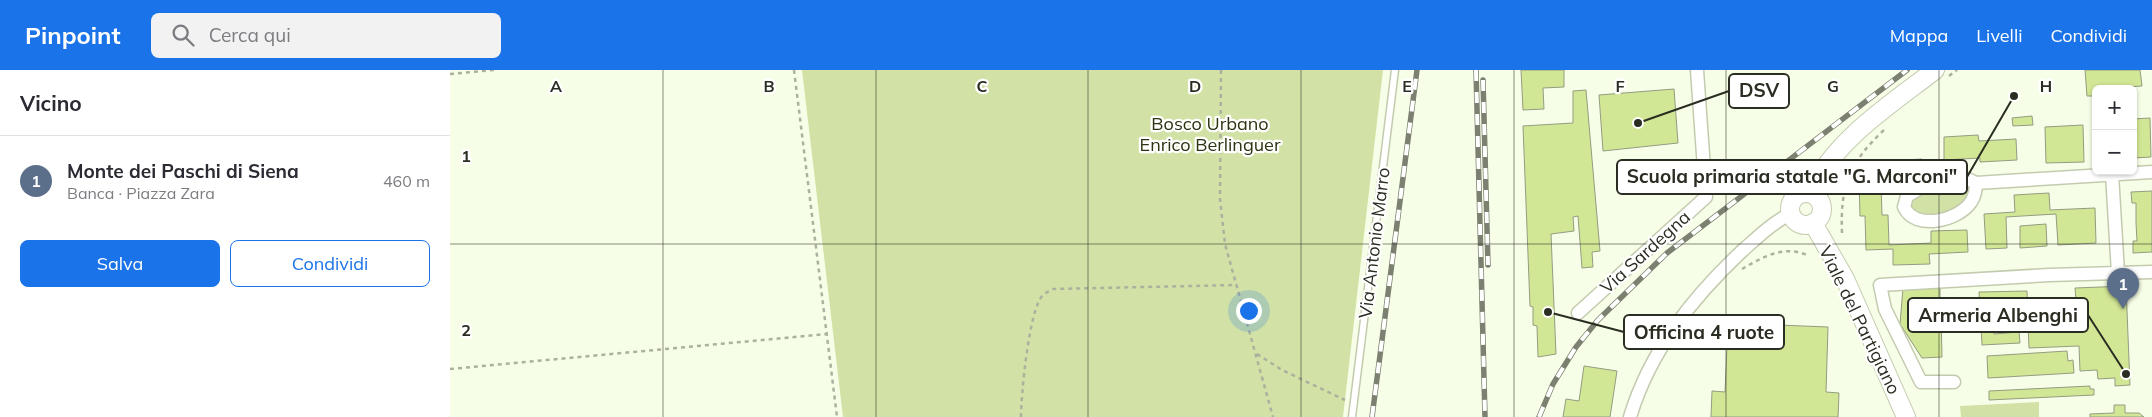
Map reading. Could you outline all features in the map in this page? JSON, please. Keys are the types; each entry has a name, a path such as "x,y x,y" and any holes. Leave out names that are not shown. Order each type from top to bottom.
{"street":[{"name":"Via Sardegna","path":"1578,313 1706,197 1697,70"},
{"path":"1810,193 1818,175 1838,150 1878,115 1942,73"},
{"path":"2137,173 2152,172"},
{"path":"1976,183 1971,202 1952,217 1919,221 1911,218 1904,207 1907,196 1948,174 1963,176 1976,183 2097,175"},
{"path":"2112,175 2118,273"},
{"path":"1802,193 1810,193 1817,197 1822,206 1820,217 1813,223 1802,224 1797,222 1790,214 1790,208 1793,198 1802,193"},
{"path":"1630,417 1649,371 1685,311 1719,273 1765,230 1790,214"},
{"name":"Viale del Partigiano","path":"1813,223 1845,279 1906,417"},
{"path":"1954,382 1921,382 1885,309 1880,285 2049,275 2152,272"}],"lane":[{"name":"Via Antonio Marro","path":"1352,417 1395,70"},
{"path":"1623,182 1703,171"}],"path":[{"path":"450,74 494,70"},
{"path":"794,70 837,417"},
{"path":"1221,70 1220,199 1225,244 1273,417"},
{"path":"1942,73 1957,70"},
{"path":"1842,233 1841,206 1850,170 1861,155 1891,124"},
{"path":"1740,271 1778,251 1798,252 1807,255"},
{"path":"1022,417 1024,366 1037,307 1042,295 1053,289 1237,285"},
{"path":"450,369 827,334"},
{"path":"1257,354 1282,370 1317,384 1353,404"}],"green space":[{"name":"Bosco Urbano Enrico Berlinguer","path":"802,70 1383,70 1343,417 843,417"},
{"path":"1947,179 1962,183 1967,187 1968,194 1958,208 1938,214 1918,216 1909,208 1911,199"},
{"path":"2039,402 2039,417 1961,417 1960,406"}],"building":[{"path":"1521,70 1564,70 1564,87 1543,88 1544,109 1523,110"},
{"path":"2085,70 2140,70 2142,86 2092,85 2092,96 2087,96"},
{"path":"1674,89 1678,143 1603,151 1599,95"},
{"path":"1586,90 1600,251 1592,252 1593,267 1582,268 1578,216 1573,217 1574,231 1551,234 1556,354 1538,357 1537,326 1533,325 1533,307 1530,306 1523,126 1573,123 1573,91"},
{"path":"2032,116 2033,125 2013,126 2012,118"},
{"path":"2150,118 2151,157 2137,158 2137,119"},
{"path":"2083,125 2084,162 2046,163 2045,127"},
{"path":"1978,135 1979,141 2016,139 2017,160 1980,162 1980,158 1944,160 1944,137"},
{"path":"1922,159 1922,181 1881,184 1882,215 1888,215 1889,245 1931,243 1931,231 1967,230 1968,252 1929,254 1930,264 1893,265 1893,249 1866,250 1865,216 1860,216 1859,179 1884,177 1884,161"},
{"path":"2152,191 2152,252 2133,253 2133,241 2137,241 2136,203 2132,203 2131,192"},
{"path":"2049,193 2050,210 2095,208 2096,243 2058,245 2056,214 2006,217 2007,248 1986,249 1984,214 2015,212 2014,195"},
{"path":"2046,224 2047,246 2020,248 2020,226"},
{"path":"2126,286 2130,385 2115,386 2115,378 2098,379 2097,370 2080,371 2079,346 2029,348 2028,323 1993,324 1994,334 2019,332 2020,343 1982,345 1979,292 2027,291 2028,314 2077,312 2075,288"},
{"path":"1940,287 1940,304 1937,304 1937,313 1941,313 1942,357 1922,358 1900,324 1903,288"},
{"path":"1728,323 1828,327 1826,392 1839,393 1838,417 1711,417 1712,391 1725,392"},
{"path":"2067,351 2068,361 2073,360 2074,373 1988,378 1987,356"},
{"path":"1584,366 1617,371 1610,417 1563,417 1566,399 1579,401"},
{"path":"2090,386 2090,389 2094,389 2094,395 1989,400 1989,391"},
{"path":"2114,405 2125,405 2125,413 2139,413 2144,417 2090,417 2090,414 2114,413"}],"railway":[{"path":"1372,417 1417,70"},
{"path":"1476,70 1485,417"},
{"path":"1539,417 1553,384 1576,347 1598,320 1667,253 1907,70"},
{"path":"1483,80 1488,265"}],"place":[{"name":"Scuola primaria statale \"G. Marconi\"","path":"2014,96"},
{"name":"DSV","path":"1638,123"},
{"name":"Monte dei Paschi di Siena","path":"2123,309"},
{"name":"Officina 4 ruote","path":"1548,312"},
{"name":"Armeria Albenghi","path":"2126,374"}]}
